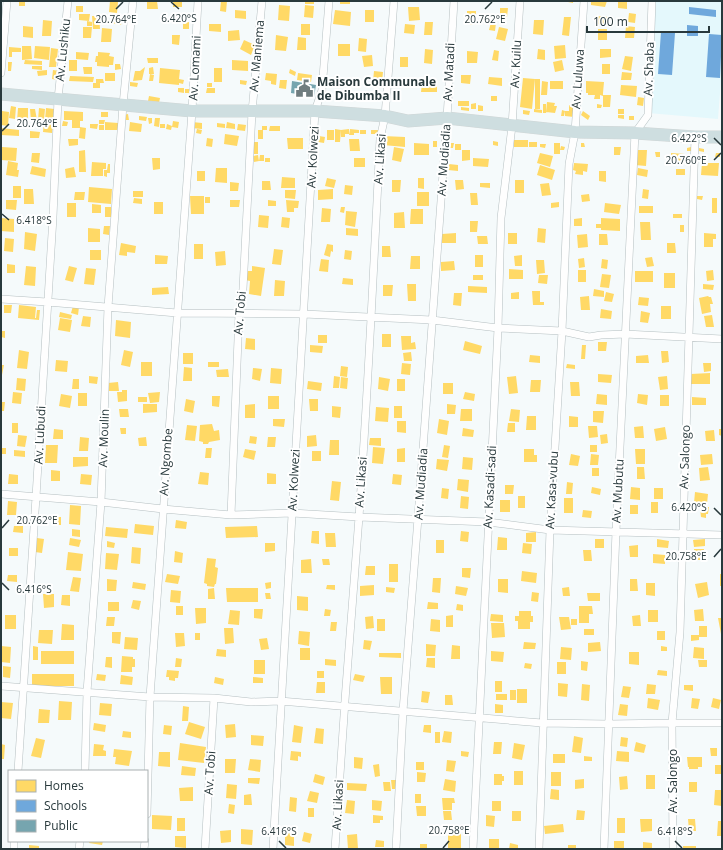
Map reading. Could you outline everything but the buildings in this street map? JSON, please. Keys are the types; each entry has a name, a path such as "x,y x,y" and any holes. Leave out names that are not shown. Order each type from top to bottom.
{"highway":[{"path":"1,94 192,111 315,111 385,116 408,121 447,118 575,132 722,137"}],"street":[{"path":"1,73 7,1"},
{"name":"Av. Lushiku","path":"58,99 68,1"},
{"name":"Av. Moulin","path":"85,770 87,692 102,502 108,307 123,105 133,1"},
{"name":"Av. Lomami","path":"192,111 198,1"},
{"name":"Av. Maniema","path":"252,112 262,1"},
{"name":"Av. Kolwezi","path":"273,849 280,701 315,111 322,90 328,1"},
{"name":"Av. Likasi","path":"335,849 344,707 359,517 380,139 385,116 394,1"},
{"name":"Av. Matadi","path":"447,118 454,1"},
{"name":"Av. Kuilu","path":"512,126 520,1"},
{"name":"Av. Luluwa","path":"575,132 584,1"},
{"name":"Av. Shaba","path":"635,133 648,115 652,1"},
{"name":"Av. Lubudi","path":"18,770 53,217 58,99"},
{"name":"Av. Ngombe","path":"148,775 150,697 192,111"},
{"name":"Av. Tobi","path":"231,515 239,314 243,289 252,112"},
{"name":"Av. Mudiadia","path":"396,849 403,711 447,118"},
{"name":"Av. Kasadi-sadi","path":"473,849 478,719 498,328 501,218 512,126"},
{"name":"Av. Kasa-vubu","path":"539,849 542,724 550,530 562,331 569,164 575,132"},
{"name":"Av. Mubutu","path":"604,849 616,531 635,133"},
{"name":"Av. Salongo","path":"673,849 672,723 680,632 695,137"},
{"path":"1,300 47,302 177,313 304,314 432,320 498,328 562,331 589,337 625,334 722,339"},
{"path":"1,494 102,502 163,510 231,515 292,513 359,517 418,518 488,522 550,530 722,535"},
{"path":"1,686 150,697 214,698 251,702 280,701 542,724 722,723"},
{"name":"Av. Tobi","path":"205,849 214,698"}],"shaded area":[{"path":"656,1 722,1 722,67 718,119 648,113"}],"place":[{"name":"Maison Communale de Dibumba II","path":"304,89"}]}
